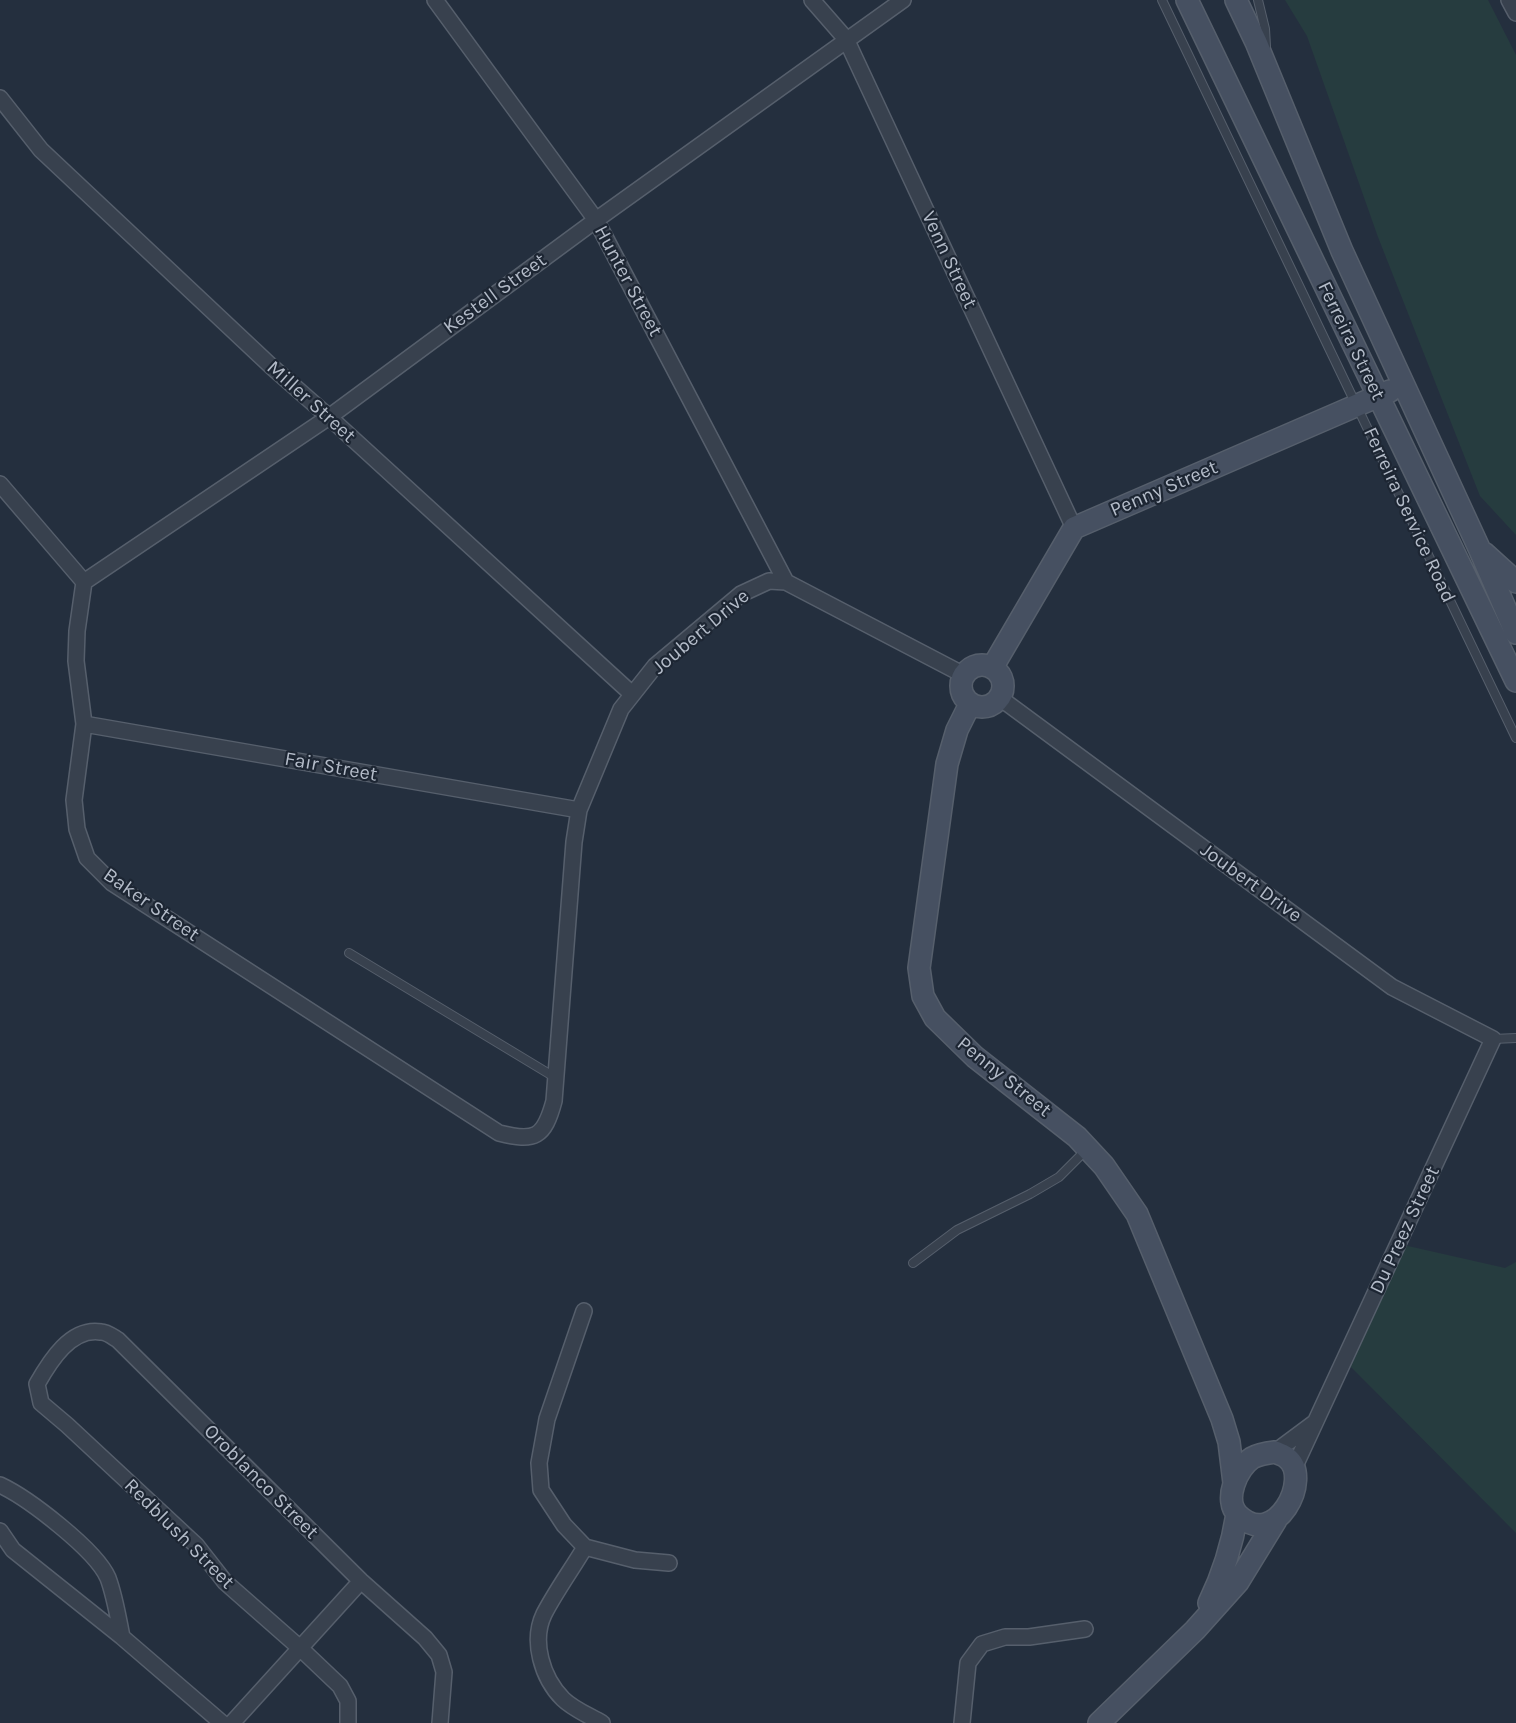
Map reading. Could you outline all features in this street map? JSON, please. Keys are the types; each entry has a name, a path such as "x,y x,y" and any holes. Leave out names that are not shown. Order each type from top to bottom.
{"street":[{"name":"Hunter Street","path":"435,0 596,220 786,582"},
{"name":"Venn Street","path":"812,0 846,39 1074,528"},
{"name":"Kestell Street","path":"84,582 329,417 596,220 903,0"},
{"name":"Ferreira Street","path":"1187,0 1516,681"},
{"name":"Ferreira Street","path":"1236,0 1268,71 1342,251 1515,630"},
{"path":"1509,0 1516,14"},
{"name":"Miller Street","path":"0,98 41,150 272,368 329,417 632,694"},
{"name":"Penny Street","path":"1074,528 1403,385"},
{"path":"0,484 84,582"},
{"path":"992,668 1074,528"},
{"path":"1479,548 1516,582"},
{"name":"Joubert Drive","path":"534,1136 548,1123 554,1101 574,842 579,810 621,709 655,666 741,594 769,581 786,582"},
{"name":"Baker Street","path":"84,582 77,631 76,661 84,724 74,800 77,829 87,858 112,883 499,1133 520,1138 534,1136"},
{"path":"786,582 964,675"},
{"path":"1493,634 1515,630"},
{"path":"973,667 992,668 1002,678 1003,692 1000,698 990,706 983,708 970,704 962,694 961,681 964,675 973,667"},
{"name":"Joubert Drive","path":"1000,698 1392,987 1494,1039"},
{"name":"Penny Street","path":"970,704 957,730 947,764 919,969 923,996 935,1018 975,1057 1060,1122 1088,1148 1104,1166 1137,1214 1222,1419 1229,1442 1234,1483"},
{"name":"Fair Street","path":"84,724 579,810"},
{"name":"Du Preez Street","path":"1295,1466 1494,1039"},
{"path":"584,1311 547,1419 539,1463 541,1490 564,1525 585,1547 635,1560 669,1563"},
{"name":"Oroblanco Street","path":"38,1392 37,1384 47,1367 74,1337 84,1332 103,1332 118,1340 361,1581 425,1638 439,1655 444,1672 440,1723"},
{"name":"Redblush Street","path":"38,1392 41,1403 68,1425 196,1545 225,1582 300,1648"},
{"name":"Penny Street","path":"1222,1419 1240,1439 1267,1453"},
{"name":"Du Preez Street","path":"1267,1453 1317,1422"},
{"path":"1099,1723 1195,1630 1238,1582 1285,1509 1293,1490 1297,1477 1295,1466 1287,1457 1267,1453 1251,1459 1241,1469 1234,1483 1232,1502 1237,1514 1233,1542 1223,1574 1195,1630"},
{"path":"0,1485 41,1509 98,1563 107,1577 122,1637"},
{"path":"1237,1514 1251,1523 1264,1525 1276,1520"},
{"path":"0,1532 13,1550 122,1637 222,1723"},
{"path":"585,1547 543,1615 539,1637 542,1665 552,1685 564,1700 602,1723"},
{"path":"232,1723 361,1581"},
{"path":"962,1723 968,1663 982,1644 1005,1637 1085,1629"},
{"path":"300,1648 340,1686 348,1701 348,1723"}],"lane":[{"name":"Ferreira Service Road","path":"1162,0 1516,738"},
{"path":"1258,0 1265,29 1268,71"},
{"path":"349,953 556,1078"},
{"name":"Joubert Drive","path":"1494,1039 1516,1038"},
{"path":"913,1263 957,1230 1059,1177 1088,1148"}],"green space":[{"path":"1285,0 1488,0 1516,55 1516,535 1480,496 1378,237 1307,36"},
{"path":"1399,1244 1505,1268 1516,1262 1516,1533 1345,1361"}]}
